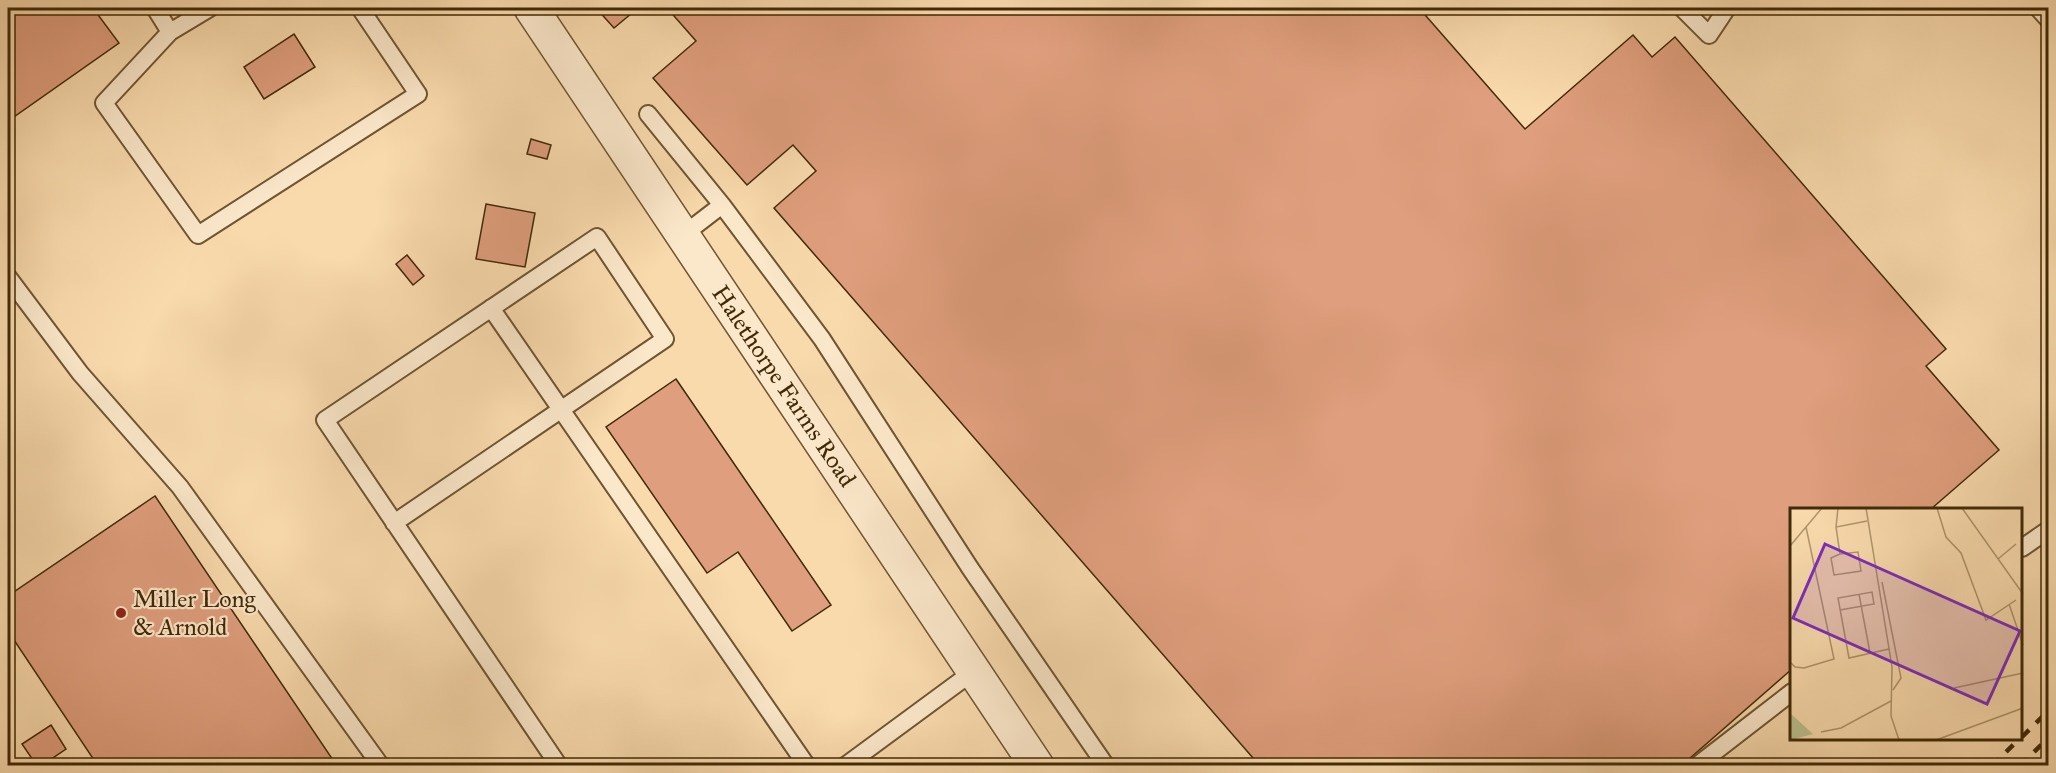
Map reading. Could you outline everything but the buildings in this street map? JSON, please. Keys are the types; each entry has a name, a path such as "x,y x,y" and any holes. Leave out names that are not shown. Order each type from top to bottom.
{"street":[{"name":"Halethorpe Farms Road","path":"531,8 1037,765"}],"lane":[{"path":"154,8 170,32"},
{"path":"210,8 170,32 104,103 198,235 418,94 360,8"},
{"path":"1682,8 1708,35 1727,8"},
{"path":"2038,8 2049,20"},
{"path":"648,114 722,205 822,339 970,568 1106,765"},
{"path":"683,235 722,205"},
{"path":"394,523 665,339 597,237 324,420 394,523 559,765"},
{"path":"8,277 80,373 180,487 381,765"},
{"path":"491,308 807,765"},
{"path":"2023,547 2049,530"},
{"path":"845,765 974,671"},
{"path":"1699,764 1790,694"}],"railway":[{"path":"2023,736 2048,711"},
{"path":"2020,766 2048,738"},
{"path":"1992,766 2018,740"},
{"path":"2043,766 2048,760"}],"place":[{"name":"Miller Long & Arnold","path":"121,613"}]}
